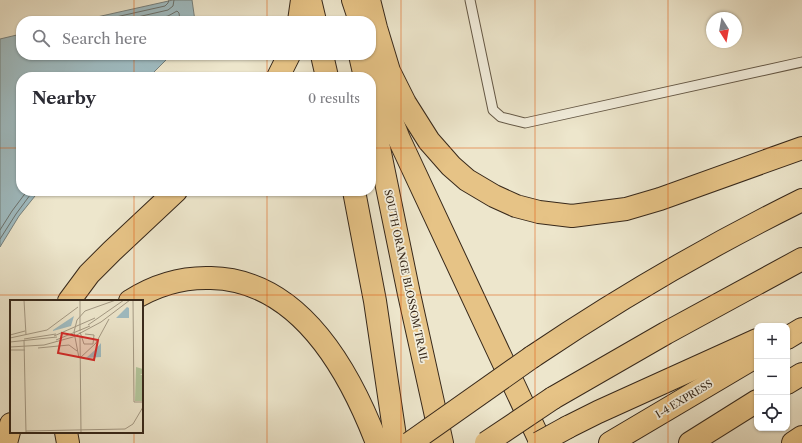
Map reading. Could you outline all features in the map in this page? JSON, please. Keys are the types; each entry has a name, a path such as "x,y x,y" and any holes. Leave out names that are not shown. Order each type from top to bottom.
{"main road":[{"path":"300,16 302,0"},
{"path":"310,0 314,16"},
{"path":"349,0 352,16"},
{"path":"353,0 358,16"},
{"path":"369,0 373,16"},
{"path":"376,28 389,71 405,103 429,141 451,166 471,183 516,206 539,212 561,215 585,215 620,210 647,203 802,148"},
{"path":"280,72 286,60"},
{"path":"323,60 327,72"},
{"path":"361,60 363,72"},
{"path":"372,60 376,72"},
{"path":"376,73 384,101 399,139 540,443 598,412 754,341"},
{"name":"SOUTH ORANGE BLOSSOM TRAIL","path":"376,133 409,294 442,443"},
{"path":"70,300 90,274 112,250 171,196"},
{"path":"355,196 375,301 396,443"},
{"path":"410,443 532,357 598,314 720,243 802,200"},
{"path":"486,443 554,398 666,332 802,259"},
{"path":"132,300 159,286 180,280 202,278 222,278 240,281 272,295 284,302 302,317 332,354 355,392 377,443"},
{"path":"790,326 802,320"},
{"path":"790,336 802,329"},
{"name":"I-4 EXPRESS","path":"610,443 754,358"},
{"path":"790,381 802,374"},
{"path":"690,443 754,403"},
{"path":"6,443 10,428"},
{"path":"66,433 68,443"},
{"path":"792,443 802,437"}],"lane":[{"path":"470,0 493,110 501,116 525,123 802,62"}],"water":[{"path":"173,0 192,0 194,16 101,16"},
{"path":"16,35 16,60 166,60 154,72 16,72 16,196 35,196 19,216 0,247 0,39"}]}
